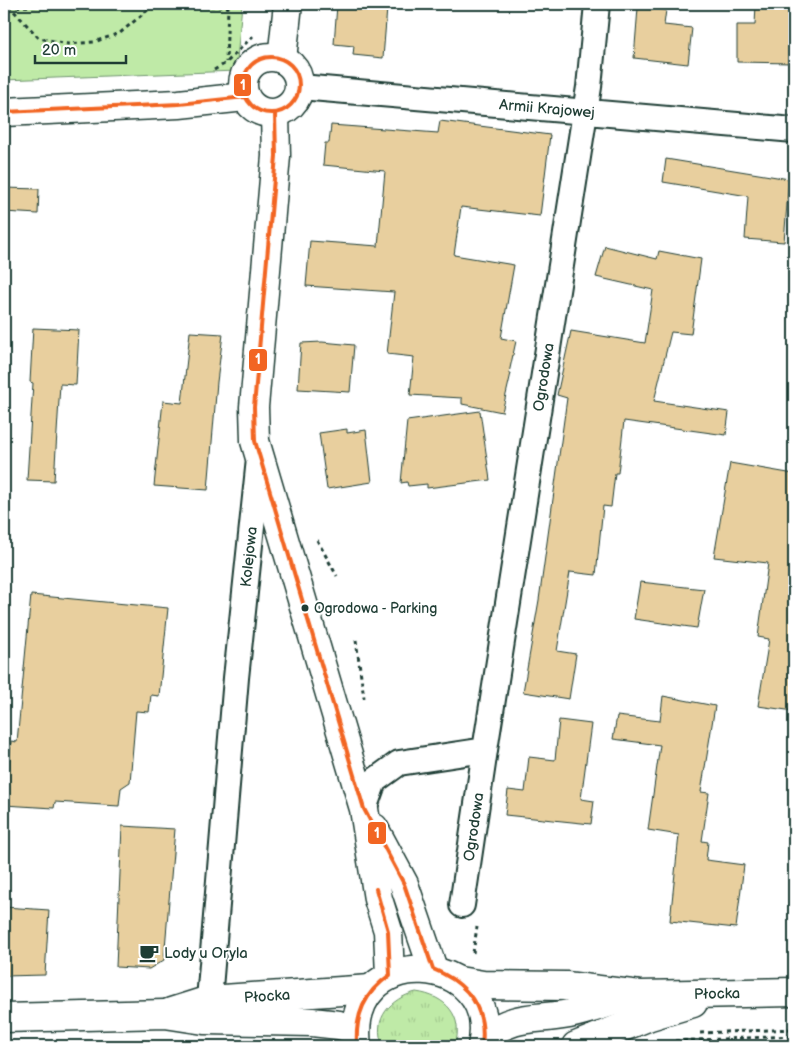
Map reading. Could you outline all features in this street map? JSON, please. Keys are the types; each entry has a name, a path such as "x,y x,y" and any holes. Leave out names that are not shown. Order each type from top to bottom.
{"street":[{"path":"282,59 288,4"},
{"name":"Ogrodowa","path":"462,905 584,113 596,4"},
{"path":"263,58 282,59 297,74 300,87 292,105 275,114 257,110 245,97 242,88 247,69 263,58"},
{"name":"Armii Krajowej","path":"300,87 794,130"},
{"path":"4,112 179,104 245,97"},
{"name":"Kolejowa","path":"209,1000 236,678 259,457 255,441 254,407 276,156 275,114"},
{"path":"259,457 364,809 378,899 388,931 381,982 360,1008 356,1038"},
{"path":"483,1042 483,1021 478,1006 470,992 459,981 434,969 404,884 364,809 374,781 399,763 485,750"},
{"name":"Płocka","path":"165,1014 209,1000 381,982 411,968 434,969"},
{"name":"Płocka","path":"459,981 491,986 566,986 640,995 723,995 794,992"},
{"name":"Płocka","path":"483,1042 502,1024 524,1018 569,1014 640,995"},
{"path":"576,1046 650,1016 723,995"},
{"name":"Płocka","path":"4,1018 165,1014 204,1020 312,1022 339,1025 356,1038"}],"path":[{"path":"4,8 76,4"},
{"path":"10,8 39,38 68,44 94,42 120,34 154,4"},
{"path":"162,4 228,7 226,63"},
{"path":"214,70 226,63 252,39 255,33"},
{"path":"356,640 365,703"},
{"path":"691,1033 794,1029"},
{"path":"672,1041 794,1036"}],"green space":[{"path":"4,4 242,4 236,71 4,80"},
{"path":"416,992 436,998 450,1009 457,1025 455,1046 383,1046 380,1027 386,1011 399,999"}],"building":[{"path":"756,4 794,4 794,56 792,56 792,63 737,62 737,25 755,25"},
{"path":"337,5 387,8 383,58 353,55 354,46 334,44"},
{"path":"638,8 666,10 664,25 692,28 688,64 634,58"},
{"path":"440,121 550,135 540,216 461,207 454,255 514,265 501,338 516,341 502,412 462,404 462,398 410,395 414,357 387,354 394,292 306,286 310,241 378,246 385,171 323,165 325,143 329,143 331,125 438,133"},
{"path":"666,159 789,179 784,242 745,239 748,196 663,182"},
{"path":"4,188 39,189 38,214 4,212"},
{"path":"605,246 657,259 659,251 701,259 691,334 671,332 654,401 729,412 726,435 624,421 618,473 615,473 611,507 603,506 596,575 570,572 557,651 576,654 569,699 523,692 539,600 567,398 557,395 571,331 645,343 653,290 596,277"},
{"path":"33,328 79,330 76,385 60,384 54,481 27,480 33,383 30,382"},
{"path":"190,332 223,334 208,490 154,486 163,401 182,403"},
{"path":"322,342 354,345 350,392 298,389 301,343"},
{"path":"480,411 490,480 427,488 427,484 408,486 407,482 401,483 407,421"},
{"path":"347,429 347,433 366,430 372,482 327,489 319,433"},
{"path":"730,463 794,474 794,711 758,706 769,639 758,637 768,563 714,557"},
{"path":"640,582 704,589 697,628 634,619"},
{"path":"31,595 168,608 159,696 151,695 149,712 136,711 130,782 121,788 119,806 55,802 54,808 4,805 4,768 9,768 11,741 17,742"},
{"path":"663,696 715,706 701,792 709,793 702,841 708,842 706,860 744,865 736,928 670,921 679,835 648,830 660,745 613,739 617,716 660,721"},
{"path":"559,720 591,724 581,799 594,801 591,824 505,815 508,790 525,792 529,757 555,760"},
{"path":"122,826 175,829 164,960 149,969 116,967"},
{"path":"4,907 49,910 45,975 4,976"}],"transit line":[{"name":"1","path":"265,57 277,57 287,61 295,69 299,85 295,101 287,109 277,113 265,113 255,109 247,101 243,91 243,79 247,69 255,61 265,57"},
{"name":"1","path":"4,112 179,104 245,97"},
{"name":"1","path":"275,114 276,156 254,407 255,441 364,809 404,884 433,969 465,989 478,1009 483,1032 482,1046"},
{"name":"1","path":"357,1046 358,1024 363,1006 374,989 390,975 388,931 376,889"}],"place":[{"name":"Ogrodowa - Parking","path":"305,608"},
{"name":"Lody u Oryla","path":"149,953"}]}
